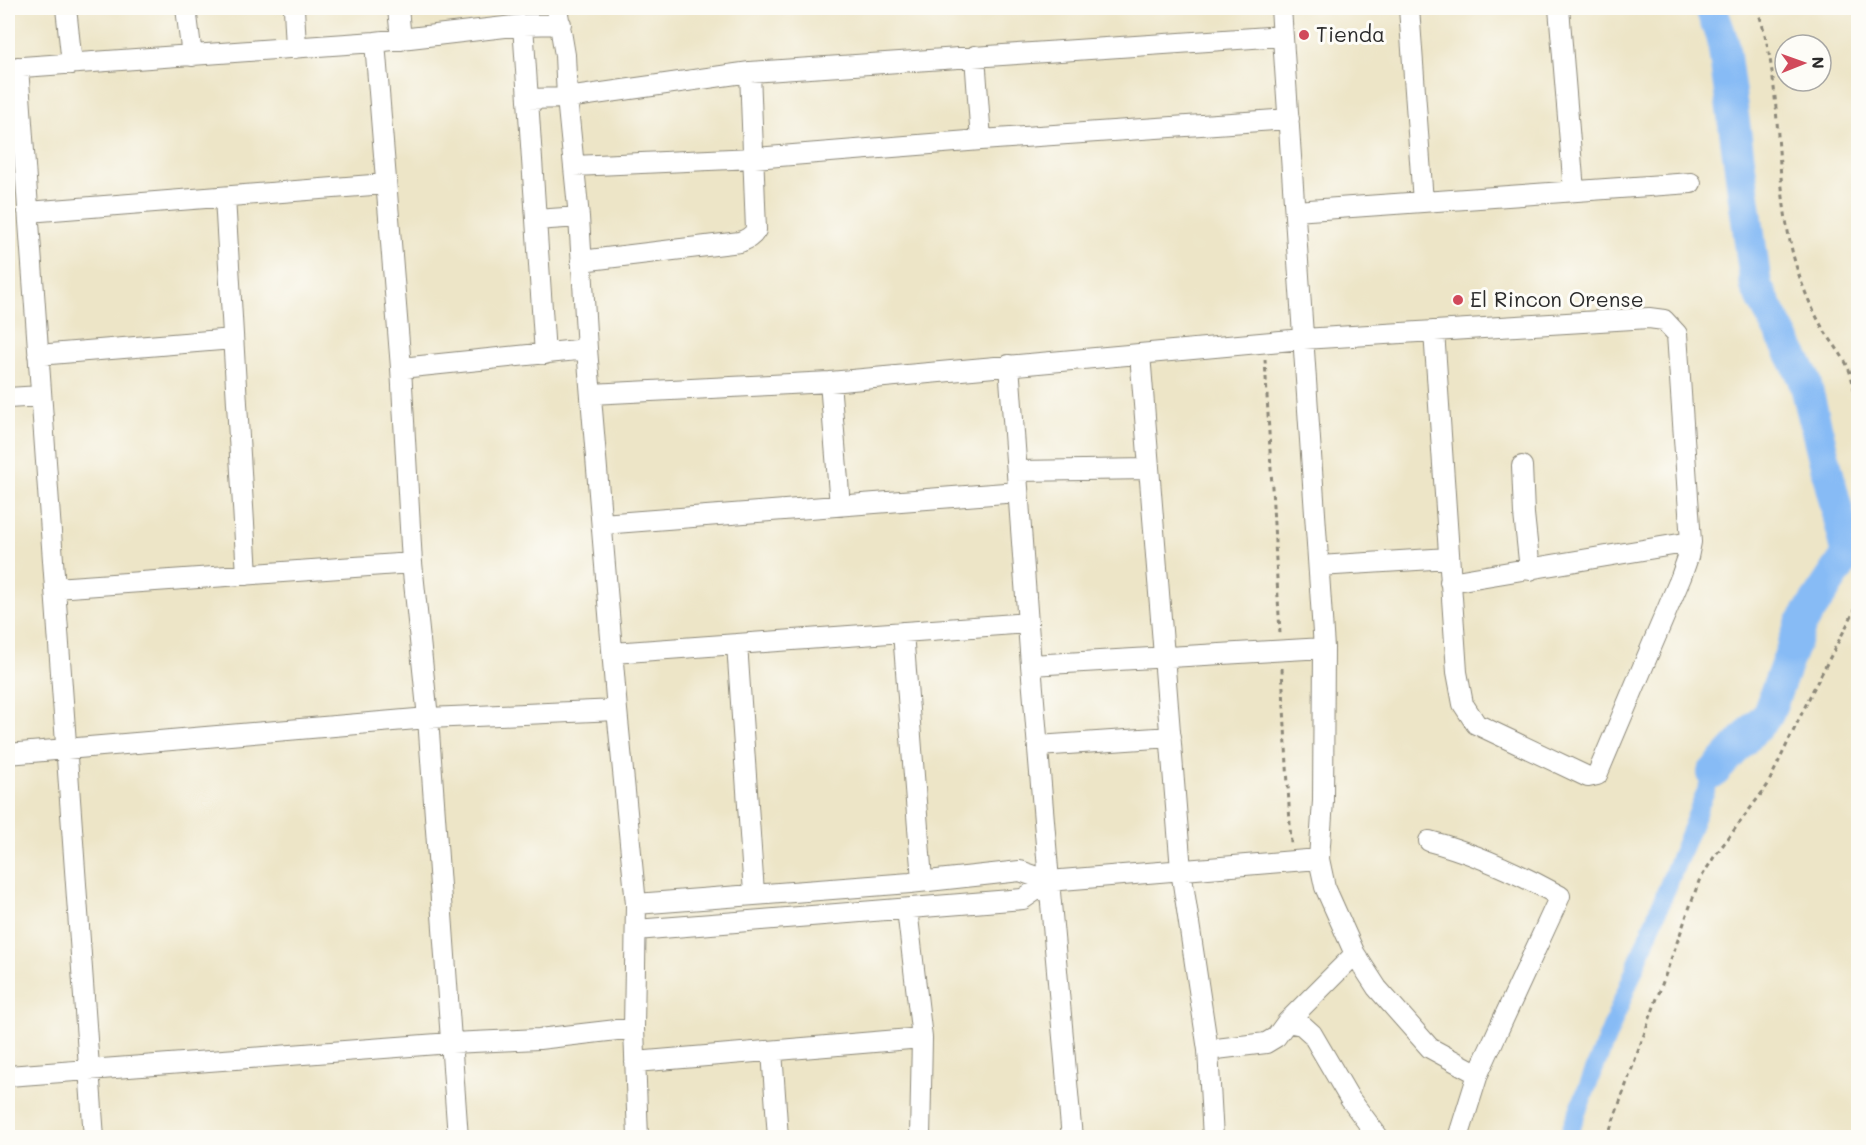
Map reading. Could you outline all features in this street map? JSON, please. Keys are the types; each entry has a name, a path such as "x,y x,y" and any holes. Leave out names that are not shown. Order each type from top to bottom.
{"street":[{"path":"66,8 72,64"},
{"path":"186,8 192,56"},
{"path":"294,8 296,48"},
{"path":"399,8 401,40"},
{"path":"1281,8 1324,648 1323,801 1319,859 1325,887 1355,954 1377,988 1430,1047 1478,1074"},
{"path":"1409,8 1423,202"},
{"path":"1559,8 1574,191"},
{"path":"94,1137 28,212 13,68 401,40 523,25 559,16 565,55 617,711 636,904 634,1028 638,1137"},
{"path":"523,25 545,354"},
{"path":"528,99 567,98 750,72 1283,36"},
{"path":"375,42 401,368 412,563 428,718 458,1137"},
{"path":"975,56 981,140"},
{"path":"581,261 740,242 749,238 756,230 750,72"},
{"path":"574,166 754,158 981,140 1289,120"},
{"path":"1294,211 1691,183"},
{"path":"28,212 385,184"},
{"path":"225,197 247,575"},
{"path":"536,220 579,217"},
{"path":"591,394 830,382 1303,339 1434,331 1649,318 1664,321 1677,334 1691,542 1681,577 1597,775 1593,777 1588,777 1476,724 1464,704 1460,690 1450,582 1434,331"},
{"path":"38,355 233,339"},
{"path":"401,368 587,349"},
{"path":"1140,354 1181,870 1208,1050 1213,1137"},
{"path":"1009,365 1031,665 1072,1137"},
{"path":"830,382 840,506"},
{"path":"8,398 41,396"},
{"path":"1522,466 1530,570"},
{"path":"1017,471 1149,468"},
{"path":"602,524 1018,492"},
{"path":"1450,582 1691,542"},
{"path":"1318,566 1449,558"},
{"path":"55,588 412,563"},
{"path":"613,653 1028,623"},
{"path":"903,632 922,880"},
{"path":"737,644 754,893"},
{"path":"1031,665 1324,648"},
{"path":"8,754 428,718 617,711"},
{"path":"1038,746 1171,737"},
{"path":"1429,841 1455,848 1527,878 1560,896 1478,1074 1458,1137"},
{"path":"636,904 754,893 910,883 1020,871 1049,881 1319,859"},
{"path":"636,930 1023,898 1049,881"},
{"path":"907,909 922,1038 920,1137"},
{"path":"1208,1050 1266,1043 1276,1037 1287,1022 1355,954"},
{"path":"1287,1022 1302,1025 1312,1034 1350,1099 1379,1137"},
{"path":"8,1076 539,1039 634,1028"},
{"path":"635,1062 922,1038"},
{"path":"772,1051 778,1137"}],"path":[{"path":"1757,8 1763,24 1774,82 1782,189 1791,247 1799,277 1810,303 1848,366 1858,423"},
{"path":"1264,342 1292,861"},
{"path":"1607,1137 1699,881 1767,786 1858,604"}],"waterway":[{"path":"1711,8 1723,42 1756,286 1804,378 1848,554 1801,624 1768,714 1713,773"},
{"path":"1567,1138 1713,773"}],"place":[{"name":"Tienda","path":"1304,35"},
{"name":"El Rincon Orense","path":"1458,300"}]}
